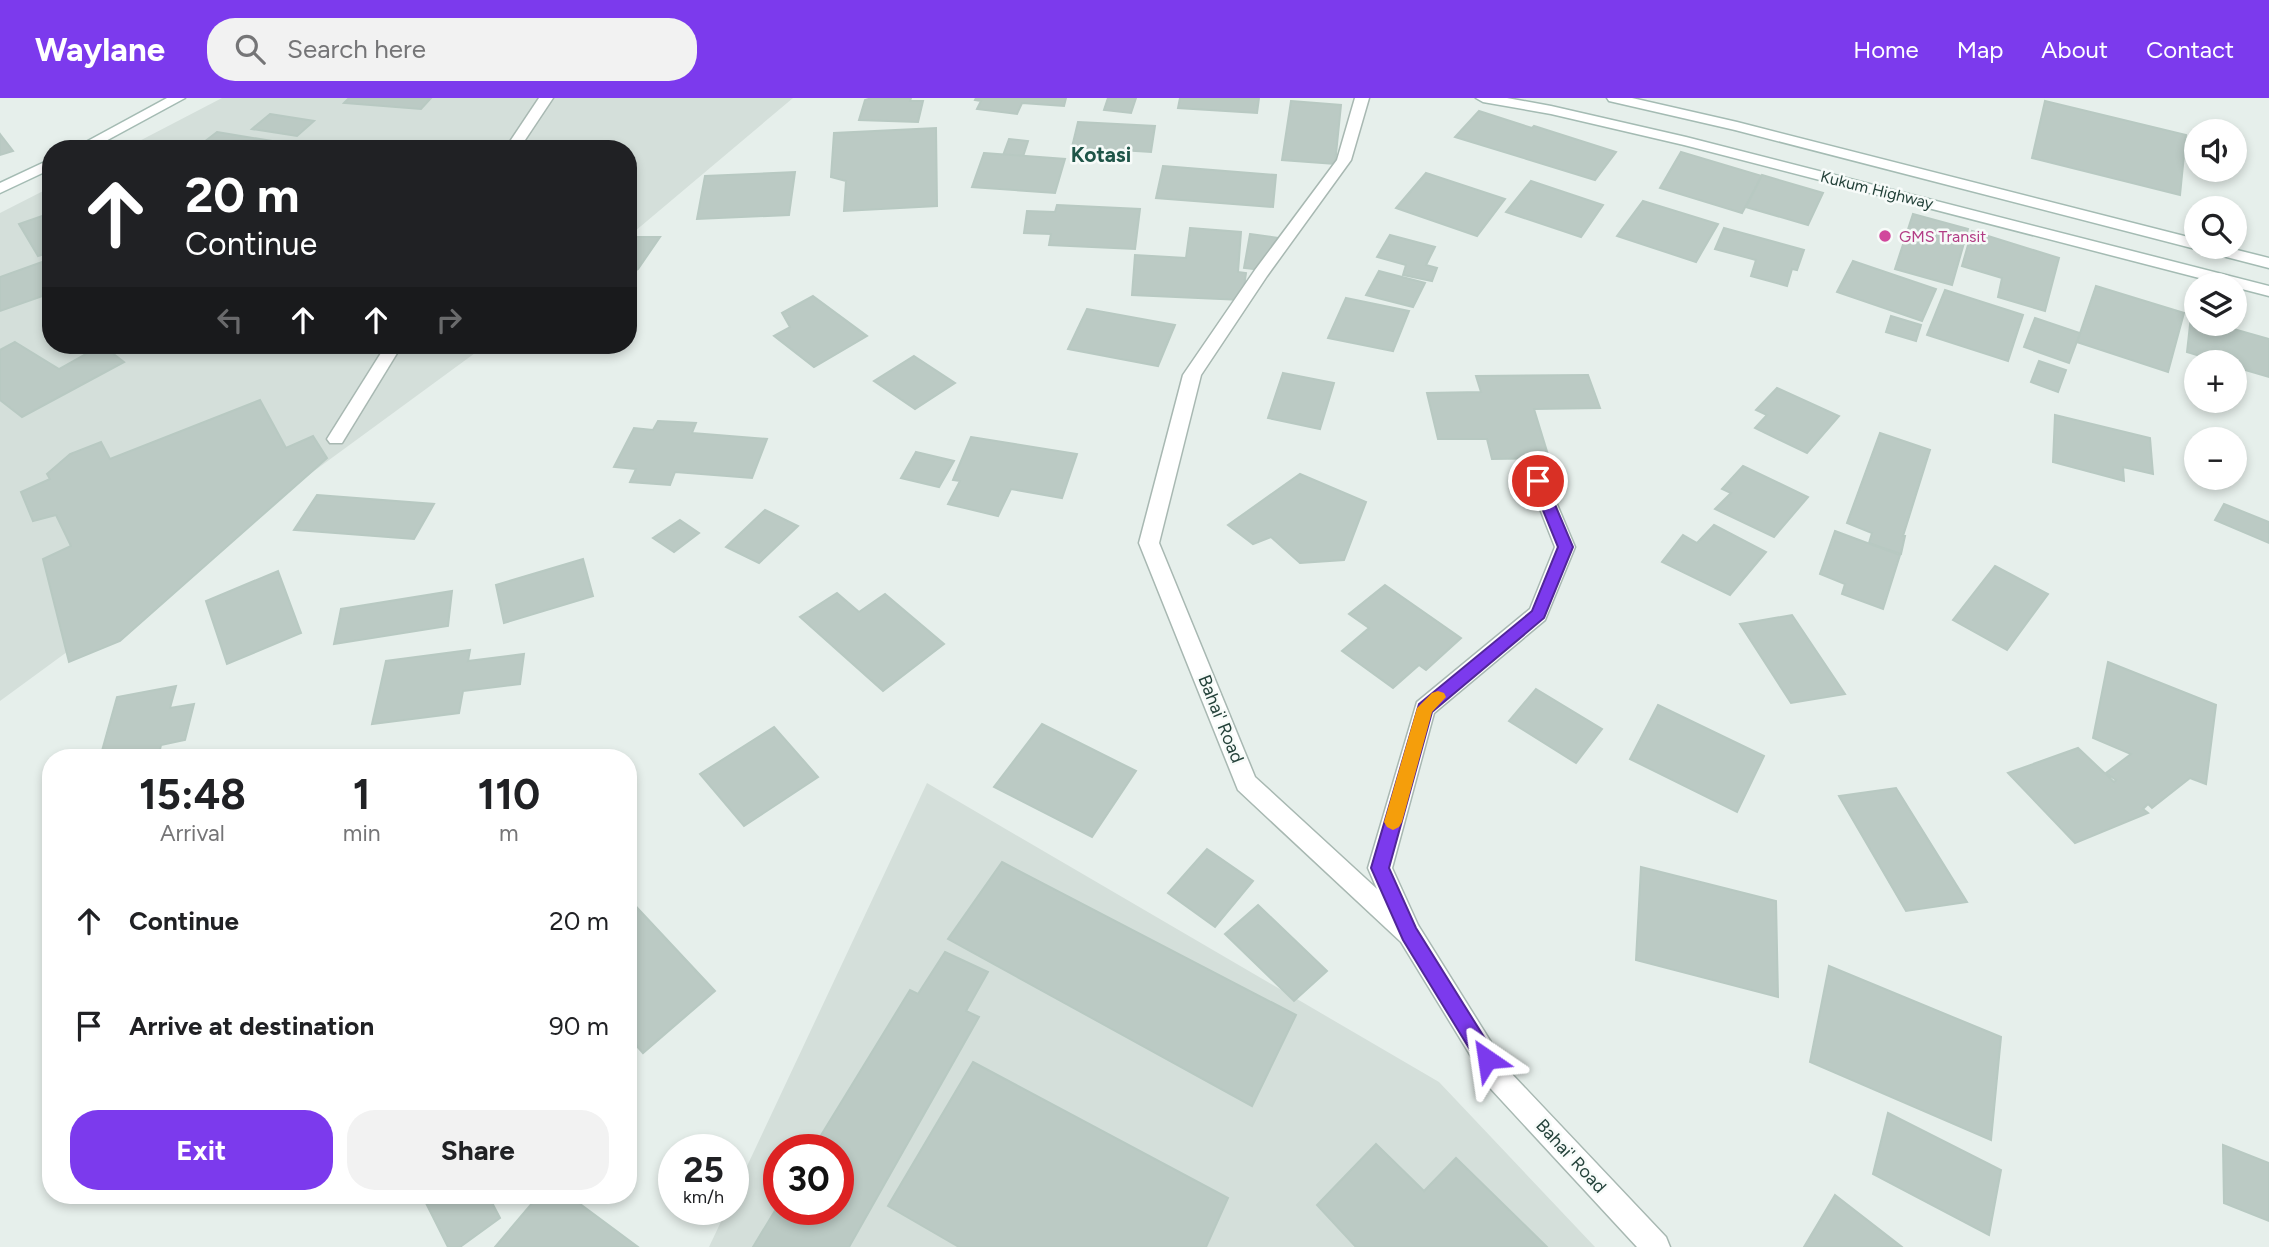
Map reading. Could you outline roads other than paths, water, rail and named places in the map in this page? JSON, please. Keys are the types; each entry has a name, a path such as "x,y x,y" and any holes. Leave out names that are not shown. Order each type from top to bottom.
{"street":[{"path":"97,140 178,98"},
{"path":"518,140 546,98"},
{"name":"Bahai' Road","path":"1362,98 1344,160 1261,272 1192,374 1149,543 1246,783 1410,934 1500,1080 1656,1247"},
{"name":"Kukum Highway","path":"1483,98 1673,138 2269,291"},
{"name":"Kukum Highway","path":"1614,98 1737,126 2184,241"},
{"path":"0,189 42,168"},
{"path":"2247,257 2269,263"},
{"path":"336,439 388,354"},
{"path":"1410,934 1380,868 1417,735 1425,708 1538,614 1565,547 1538,481"}],"place":[{"name":"GMS Transit","path":"1885,236"}],"district":[{"name":"Kotasi","path":"1101,154"}]}
